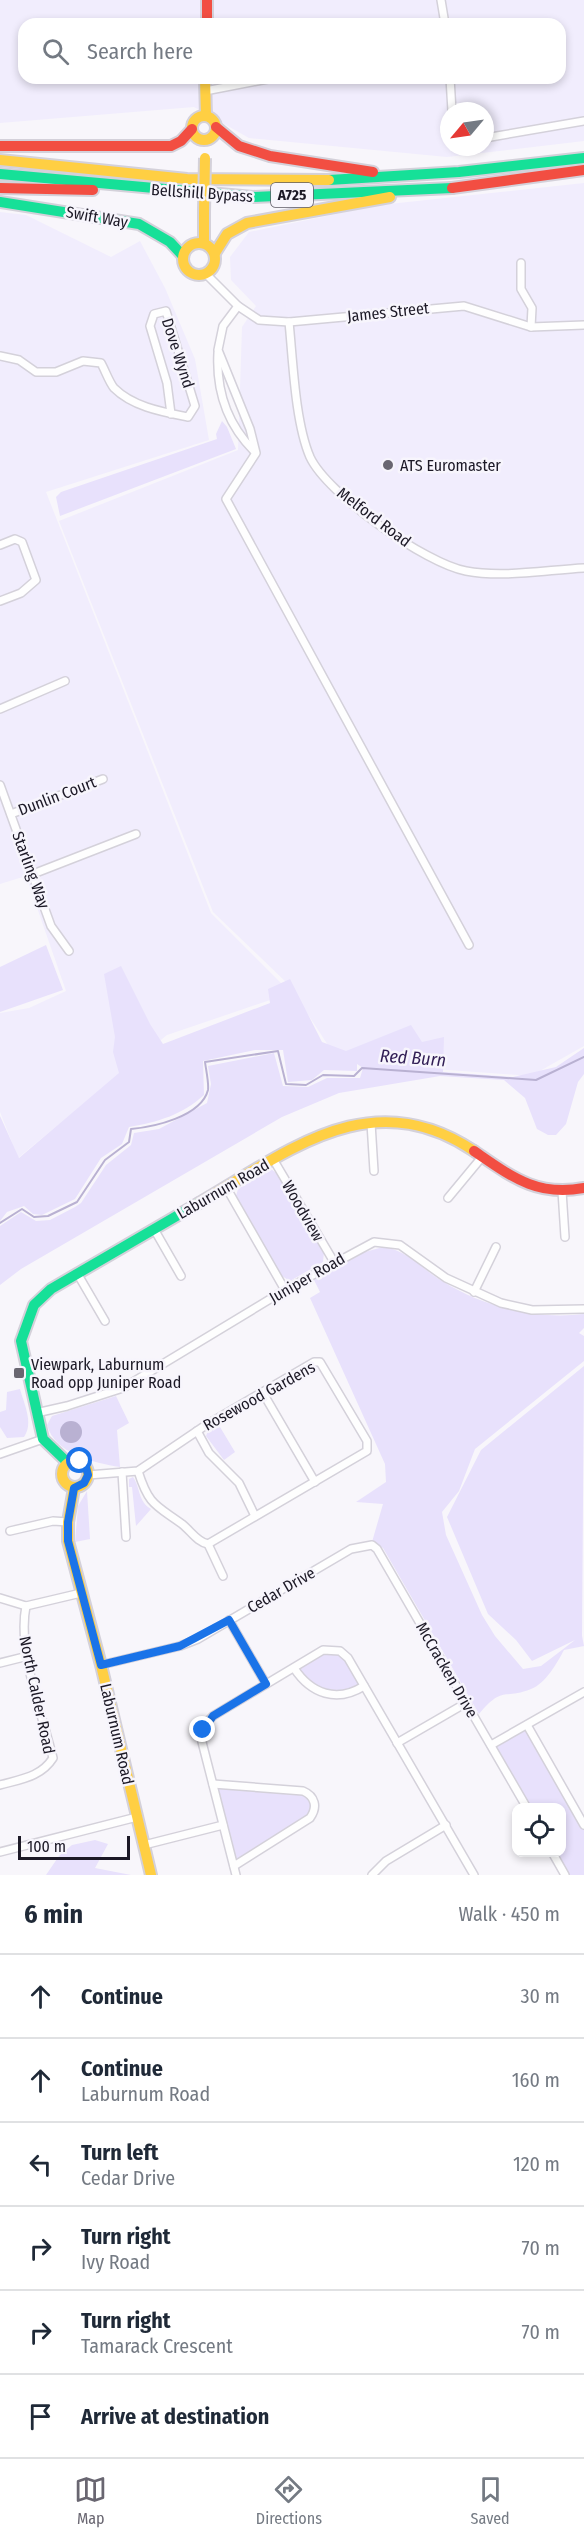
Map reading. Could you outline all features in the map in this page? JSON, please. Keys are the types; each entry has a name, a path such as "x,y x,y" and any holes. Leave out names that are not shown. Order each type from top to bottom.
{"main road":[{"path":"207,0 207,18"},
{"path":"205,84 206,116"},
{"path":"0,146 171,146 182,141 192,129 196,119 206,116 239,146 270,156 412,176"},
{"path":"204,140 214,135 216,127"},
{"path":"192,129 195,135 204,140"},
{"path":"204,140 204,243 215,253"},
{"name":"Bellshill Bypass","path":"0,160 147,176 238,181 412,176 487,171 584,158"},
{"name":"Bellshill Bypass","path":"0,174 253,197 441,189 584,170"},
{"path":"0,188 55,191 149,189"},
{"path":"206,274 214,267 215,253 227,234 247,223 441,189"},
{"name":"Swift Way","path":"0,202 139,224 170,242 183,256"},
{"path":"183,256 191,245 204,243"},
{"name":"James Street","path":"183,256 185,267 190,273 206,274"},
{"name":"Laburnum Road","path":"43,1439 22,1358 21,1341 34,1305 51,1289 77,1273 327,1131 371,1123 419,1125 460,1142 508,1176 528,1186 562,1191 584,1188"},
{"path":"43,1439 67,1462"},
{"path":"74,1460 84,1463 88,1475 84,1483 74,1488 63,1480 62,1471 67,1462 74,1460"},
{"name":"Laburnum Road","path":"74,1488 68,1522 68,1541 101,1665 151,1875"}],"street":[{"path":"441,0 443,18"},
{"path":"205,91 242,84"},
{"path":"450,84 451,102"},
{"path":"494,136 584,121"},
{"path":"521,263 522,289 532,308 531,327"},
{"name":"James Street","path":"206,274 238,306 260,320 289,322 464,306 531,327 584,325"},
{"path":"238,306 223,326 218,350 217,374 224,403 238,434 256,453"},
{"name":"Dove Wynd","path":"166,311 195,406 188,417 171,414 167,383 150,326 154,314 166,311"},
{"name":"Melford Road","path":"289,322 305,442 311,459 347,501 434,561 466,571 504,573 584,568"},
{"path":"218,350 250,429 256,453 226,498 469,945"},
{"path":"0,356 19,360 36,372 56,372 83,361 101,363 115,388 143,407 171,414"},
{"path":"0,545 15,539 22,542 36,580 21,593 0,601"},
{"path":"0,709 65,681"},
{"name":"Dunlin Court","path":"11,814 103,779"},
{"name":"Starling Way","path":"0,785 51,926 69,951"},
{"path":"33,874 136,834"},
{"path":"371,1123 374,1172"},
{"path":"448,1198 482,1157"},
{"name":"Woodview","path":"273,1160 334,1262"},
{"path":"226,1187 285,1290"},
{"path":"562,1191 565,1237"},
{"path":"154,1229 181,1276"},
{"name":"Juniper Road","path":"36,1413 113,1392 285,1290 374,1242 392,1242 400,1245 446,1278 501,1303 525,1308 584,1309"},
{"path":"474,1292 496,1246"},
{"path":"77,1273 105,1321"},
{"name":"Rosewood Gardens","path":"138,1471 197,1431 314,1362 324,1365 368,1444 364,1454 208,1544"},
{"path":"263,1393 315,1482"},
{"path":"197,1431 209,1453 239,1483 255,1516"},
{"path":"0,1454 43,1439"},
{"path":"88,1475 138,1471 147,1493 158,1509 183,1524 201,1542 208,1544 223,1576"},
{"path":"122,1472 126,1537"},
{"path":"10,1531 53,1521 68,1522"},
{"name":"McCracken Drive","path":"359,1545 367,1544 377,1549 523,1803"},
{"name":"Cedar Drive","path":"101,1665 180,1646 359,1545"},
{"path":"0,1598 26,1606 81,1593"},
{"name":"North Calder Road","path":"0,1785 35,1775 46,1768 53,1758 22,1625 26,1606"},
{"path":"229,1620 266,1684"},
{"path":"236,1875 202,1743 204,1725 213,1716 323,1650 340,1651 348,1658 474,1875"},
{"path":"0,1663 28,1656"},
{"path":"294,1668 306,1684 319,1692 336,1696 352,1694 364,1686"},
{"path":"490,1745 584,1692"},
{"path":"397,1743 466,1703"},
{"path":"527,1725 584,1825"},
{"path":"213,1784 303,1791 310,1794 315,1803 315,1810 310,1818 234,1866"},
{"path":"0,1852 137,1817"},
{"path":"144,1845 223,1825"},
{"path":"372,1875 386,1861 446,1825"},
{"path":"555,1857 565,1875"}],"shaded area":[{"path":"0,0 584,0 584,141 494,152 494,102 440,102 440,156 456,156 447,157 249,138 194,107 0,123"},
{"path":"584,183 584,1046 531,1076 339,1062 288,984 213,912 59,521 238,450 242,327 256,306 231,280 230,257 249,232 380,205"},
{"path":"0,212 26,215 111,257 140,241 165,288 195,359 209,440 46,492 211,913 291,993 167,1035 18,1158 0,1112 0,1013 29,1008 66,991 26,876 0,884"},
{"path":"222,421 236,449 60,516 56,497 61,492 217,439 216,434"},
{"path":"46,945 63,990 0,1012 0,967"},
{"path":"121,966 150,1024 163,1044 270,1003 268,989 290,979 322,1042 346,1051 411,1025 422,1042 444,1037 443,1072 513,1077 556,1067 584,1048 584,1074 578,1082 566,1124 556,1135 548,1135 537,1129 525,1098 504,1080 440,1076 339,1093 282,1117 21,1269 0,1285 0,1226 21,1212 36,1221 50,1220 81,1203 106,1165 131,1145 134,1133 159,1129 207,1103 211,1084 208,1066 274,1053 283,1086 308,1087 327,1078 360,1078 363,1068 357,1064 357,1071 324,1070 312,1080 288,1082 283,1050 255,1050 203,1061 204,1095 187,1108 169,1117 129,1127 122,1144 101,1158 75,1199 42,1215 33,1214 24,1206 7,1212 0,1221 0,1116 19,1158 119,1073 113,1052 115,1037 104,974"},
{"path":"271,1169 280,1176 300,1212 299,1217 324,1252 323,1262 290,1281 282,1276 236,1196 238,1189"},
{"path":"383,1247 400,1252 458,1290 510,1310 547,1315 584,1314 584,1328 579,1333 584,1336 584,1361 475,1449 459,1491 442,1512 446,1535 482,1615 495,1636 523,1669 541,1666 575,1640 532,1661 516,1640 488,1614 447,1517 481,1450 584,1366 582,1636 584,1646 564,1650 542,1682 531,1689 493,1699 479,1714 383,1548 372,1542 383,1504 356,1502 386,1482 385,1464 310,1298 320,1292 314,1280 365,1252"},
{"path":"20,1389 27,1413 27,1432 24,1437 7,1438 0,1427 0,1412 6,1410 7,1392"},
{"path":"116,1396 129,1423 117,1430 120,1467 88,1460 77,1455 67,1450 51,1435 47,1425 52,1416"},
{"path":"71,1421 79,1424 82,1432 79,1440 71,1443 63,1440 60,1432 63,1424"},
{"path":"220,1427 235,1452 224,1460 206,1436 208,1431"},
{"path":"133,1477 141,1498 151,1509 136,1526 132,1487 129,1487 129,1479"},
{"path":"87,1491 90,1539 75,1542 78,1506"},
{"path":"323,1650 340,1651 364,1686 352,1694 319,1692 294,1668"},
{"path":"527,1725 584,1825 584,1875 565,1875 554,1857 566,1857 566,1803 525,1803 491,1745"},
{"path":"213,1784 310,1794 312,1815 234,1866"},
{"path":"95,1840 108,1844 95,1868 131,1875 46,1875 59,1856 72,1845"}],"waterway":[{"name":"Red Burn","path":"0,1223 22,1209 34,1217 48,1216 77,1202 105,1160 129,1142 131,1129 175,1119 186,1114 204,1099 208,1090 205,1062 278,1051 286,1084 306,1085 323,1075 354,1076 362,1068 536,1080 584,1057"}],"traffic: fast":[{"path":"329,180 459,172 584,158"},
{"path":"0,174 253,197 452,188"},
{"path":"0,202 139,224 170,242 183,256"},
{"path":"67,1462 43,1439 21,1341 34,1305 51,1289 199,1203"}],"traffic: slow":[{"path":"205,84 206,116"},
{"path":"204,116 212,120 216,128 212,136 204,140 196,136 192,128 196,120 204,116"},
{"path":"204,212 205,158"},
{"path":"0,160 187,179 329,180"},
{"path":"215,253 227,234 247,223 390,197"},
{"path":"204,212 204,243"},
{"path":"199,243 211,247 215,259 211,271 199,275 187,271 183,259 187,247 199,243"},
{"path":"199,1203 298,1146 332,1132 365,1123 400,1123 436,1131 474,1151"},
{"path":"75,1461 84,1465 88,1474 84,1483 75,1487 66,1483 62,1474 66,1465 75,1461"},
{"path":"74,1488 68,1522 68,1541 101,1665 151,1875"}],"traffic: jam":[{"path":"207,0 207,18"},
{"path":"216,127 239,146 270,156 373,172"},
{"path":"0,146 171,146 181,141 192,129"},
{"path":"452,188 584,170"},
{"path":"0,188 93,190"},
{"path":"474,1151 526,1183 552,1190 584,1188"}],"place":[{"name":"ATS Euromaster","path":"388,465"},
{"name":"Viewpark, Laburnum Road opp Juniper Road","path":"19,1373"}],"route":[{"path":"80,1461 84,1463 88,1475 87,1480 81,1486 74,1488 68,1522 68,1541 101,1665 180,1646 198,1639 229,1620 266,1684 213,1716 206,1722 203,1730"}]}
